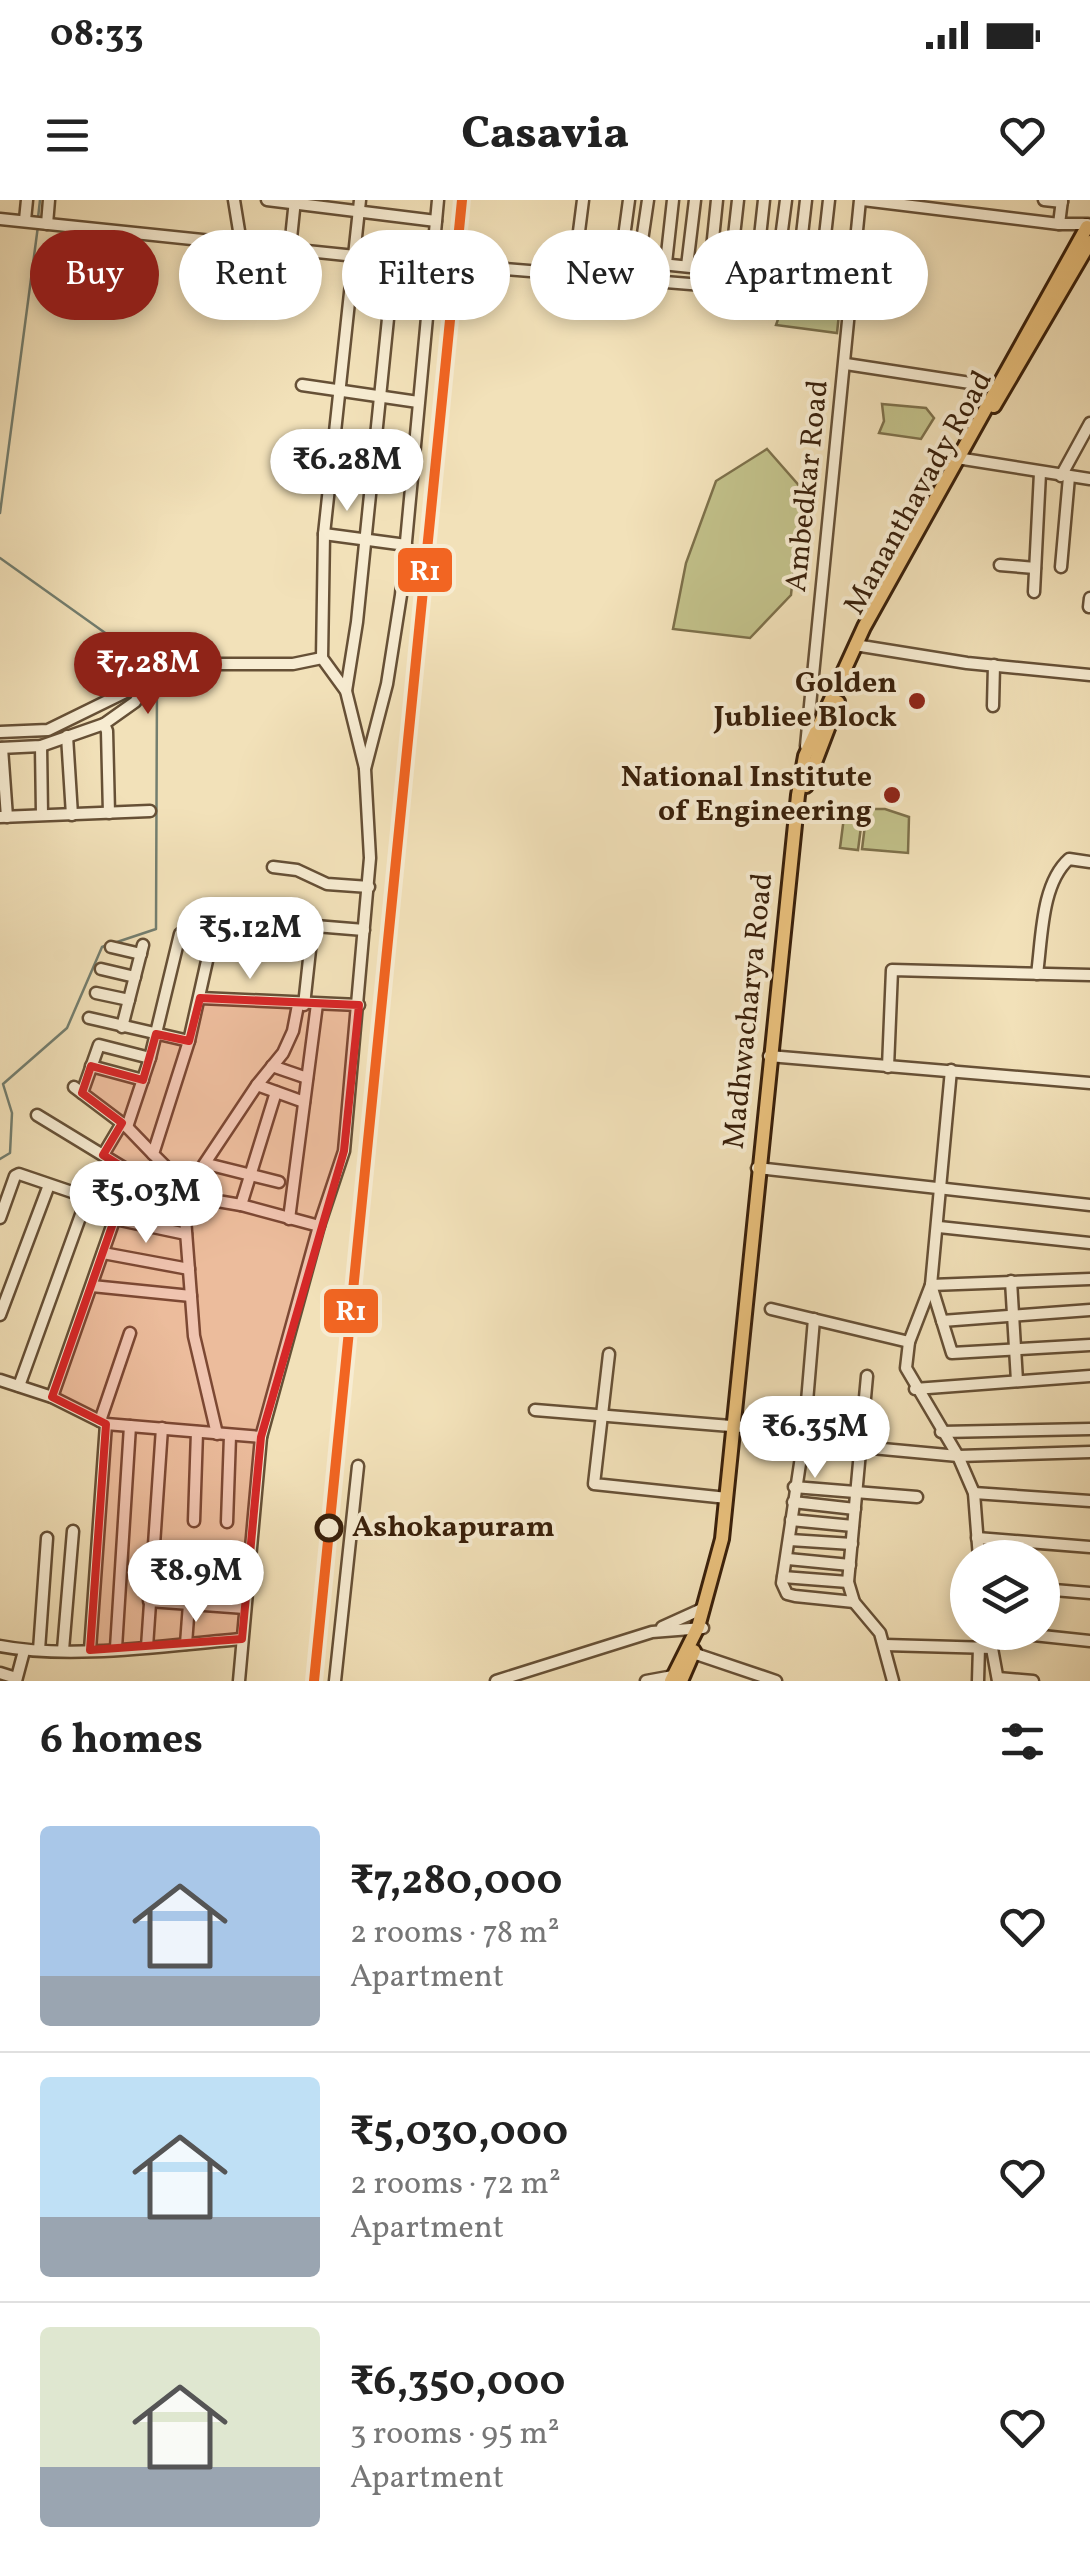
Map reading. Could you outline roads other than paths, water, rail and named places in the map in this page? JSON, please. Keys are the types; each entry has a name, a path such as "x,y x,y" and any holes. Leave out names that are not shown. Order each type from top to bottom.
{"main road":[{"path":"1001,388 1089,225"},
{"name":"Mananthavady Road","path":"809,776 859,646 960,459 1090,242"},
{"name":"Madhwacharya Road","path":"675,1679 714,1603 731,1535 798,794 805,756 859,646"},
{"name":"Madhwacharya Road","path":"773,1057 809,776"},
{"name":"Madhwacharya Road","path":"701,1627 719,1558 739,1426"}],"street":[{"path":"26,222 27,200"},
{"path":"44,224 49,200"},
{"path":"234,200 239,230"},
{"path":"267,200 360,206 436,220"},
{"path":"435,230 438,200"},
{"path":"579,230 583,200"},
{"path":"624,230 628,200"},
{"path":"644,230 648,200"},
{"path":"670,230 673,200"},
{"path":"687,266 696,200"},
{"path":"714,230 718,200"},
{"path":"735,230 738,200"},
{"path":"761,230 764,200"},
{"path":"782,230 786,200"},
{"path":"803,230 806,200"},
{"path":"826,230 829,200"},
{"path":"862,200 964,206 1059,224 1089,225"},
{"name":"Ambedkar Road","path":"858,230 862,200"},
{"path":"1044,200 1062,201 1059,224"},
{"path":"292,230 294,201"},
{"path":"0,222 179,237"},
{"path":"670,264 690,266"},
{"path":"510,269 690,284"},
{"path":"239,1681 261,1437 318,1226 344,1151 368,887 365,769 346,691 322,658 324,534 349,320"},
{"path":"346,691 387,320"},
{"path":"365,769 387,684 406,545 426,320"},
{"name":"Ambedkar Road","path":"809,776 805,756 849,320"},
{"path":"846,364 1001,388"},
{"path":"302,386 418,402"},
{"path":"1062,567 1065,476 1089,428"},
{"path":"1075,450 1090,452"},
{"path":"960,459 1090,478"},
{"path":"1034,592 1040,473"},
{"path":"324,534 406,545"},
{"path":"1000,565 1035,568"},
{"path":"1089,607 1090,598"},
{"path":"859,646 994,666 1090,674"},
{"path":"0,732 48,730 144,683 215,664 293,664 322,658"},
{"path":"992,706 994,666"},
{"path":"144,683 135,702 104,724 41,746 1,748 4,817 150,811"},
{"path":"104,724 110,813"},
{"path":"67,736 72,815"},
{"path":"41,746 42,814"},
{"path":"1037,974 1048,899 1061,866 1069,859 1090,862"},
{"path":"273,867 297,870 327,884 368,887"},
{"path":"219,918 364,930"},
{"path":"103,1156 124,1125 143,1080 180,934"},
{"path":"217,1434 194,1336 186,1234 188,1195 289,1043 310,941"},
{"path":"153,1154 189,1041 211,943"},
{"path":"111,947 142,949 122,1027"},
{"path":"101,969 135,977"},
{"path":"888,1066 892,970 1090,976"},
{"path":"96,993 129,1000"},
{"path":"200,998 358,1005"},
{"path":"289,1218 317,1004"},
{"path":"89,1018 189,1041"},
{"path":"150,1058 99,1045 78,1090 124,1125 188,1195"},
{"path":"773,1057 1090,1083"},
{"path":"91,1066 143,1080"},
{"path":"272,1066 306,1078"},
{"path":"951,1070 931,1285 910,1342 906,1368 958,1456 974,1493 977,1538 1090,1547"},
{"path":"257,1086 304,1102"},
{"path":"241,1205 276,1092"},
{"path":"36,1115 126,1171 125,1190 52,1397"},
{"path":"207,1164 279,1182"},
{"path":"762,1169 1090,1205"},
{"path":"0,1218 14,1176 19,1174 88,1198 117,1213 186,1234"},
{"path":"0,1315 48,1184"},
{"path":"125,1190 188,1195 318,1226"},
{"path":"18,1386 88,1198"},
{"path":"939,1227 1090,1243"},
{"path":"103,1253 189,1269"},
{"path":"931,1285 1090,1279"},
{"path":"1011,1282 1018,1381"},
{"path":"931,1285 952,1353 1090,1344"},
{"path":"92,1286 191,1296"},
{"path":"771,1309 910,1342"},
{"path":"942,1321 1090,1310"},
{"path":"814,1319 804,1437 794,1487 783,1589 795,1596 854,1602"},
{"path":"90,1650 103,1422 130,1333"},
{"path":"609,1354 594,1484 727,1498"},
{"path":"867,1376 848,1582 854,1602 885,1645 893,1681"},
{"path":"916,1389 1090,1376"},
{"path":"0,1380 52,1397 103,1422 261,1437"},
{"path":"535,1410 739,1426 860,1448 958,1456 1090,1452"},
{"path":"116,1648 130,1426"},
{"path":"147,1648 162,1428"},
{"path":"941,1432 1090,1429"},
{"path":"194,1521 197,1432"},
{"path":"227,1522 230,1436"},
{"path":"335,1681 358,1466"},
{"path":"794,1487 917,1497"},
{"path":"974,1493 1090,1501"},
{"path":"793,1502 855,1509"},
{"path":"792,1520 853,1526"},
{"path":"63,1650 73,1531"},
{"path":"38,1650 47,1538"},
{"path":"790,1540 852,1544"},
{"path":"788,1559 850,1565"},
{"path":"150,1565 248,1572"},
{"path":"783,1577 848,1582"},
{"path":"1060,1590 1090,1593"},
{"path":"149,1602 245,1608"},
{"path":"186,1644 189,1604"},
{"path":"496,1681 652,1632 704,1608"},
{"path":"652,1632 701,1627"},
{"path":"1060,1637 1090,1640"},
{"path":"0,1646 90,1650 242,1639"},
{"path":"885,1645 950,1647"},
{"path":"0,1673 16,1680 24,1650"},
{"path":"978,1681 979,1650"},
{"path":"992,1650 998,1680 1033,1681"},
{"path":"689,1651 776,1681"},
{"path":"646,1681 675,1679"}],"waterway":[{"path":"38,218 40,200"},
{"path":"0,513 38,226"},
{"path":"0,558 146,662 153,674"},
{"path":"114,943 156,929 157,681"},
{"path":"0,1159 10,1153 12,1113 3,1084 67,1028 102,947 107,945"}],"place":[{"name":"Golden Jubliee Block","path":"917,701"},
{"name":"National Institute of Engineering","path":"892,795"},
{"name":"Ashokapuram","path":"329,1528"}]}
